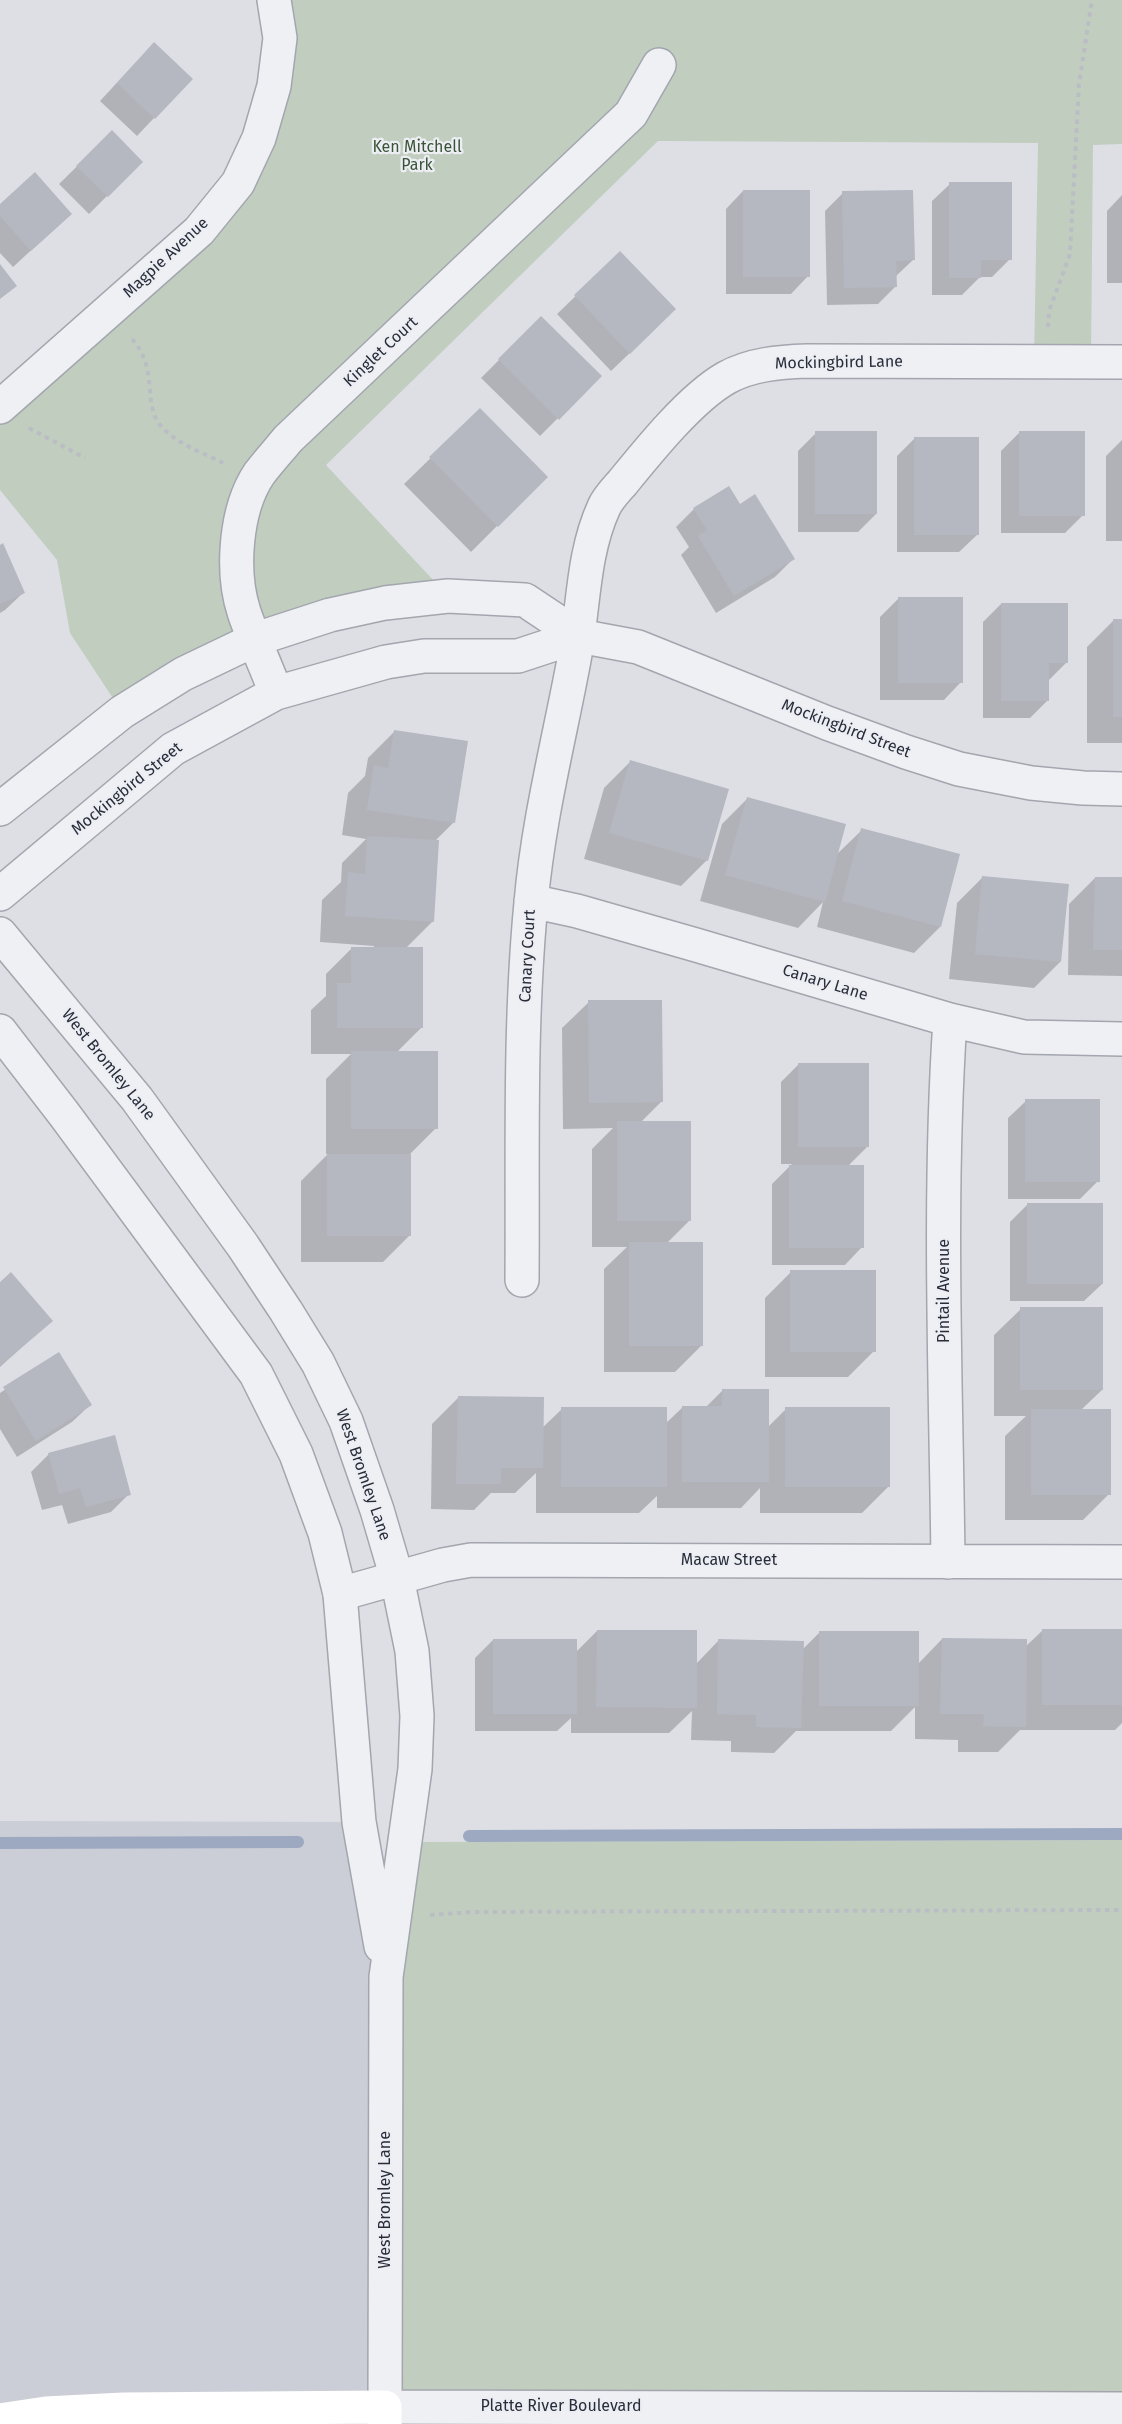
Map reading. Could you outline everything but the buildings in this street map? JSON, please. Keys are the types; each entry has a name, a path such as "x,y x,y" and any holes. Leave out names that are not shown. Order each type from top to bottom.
{"main road":[{"name":"Platte River Boulevard","path":"0,2420 46,2413 123,2409 385,2415"}],"street":[{"name":"Magpie Avenue","path":"0,407 199,231 238,183 259,138 274,86 280,38 274,0"},
{"name":"Kinglet Court","path":"276,693 244,611 238,576 238,542 243,510 258,476 288,439 631,114 659,65"},
{"name":"Mockingbird Lane","path":"579,636 587,555 605,504 649,450 708,390 727,377 774,362 807,360 1122,362"},
{"name":"Mockingbird Street","path":"0,809 122,712 183,674 256,639 330,615 374,605 448,596 525,600 579,636 638,647 828,723 959,769 1031,783 1122,789"},
{"name":"Mockingbird Street","path":"0,894 173,749 276,693 386,662 424,656 518,656 579,636"},
{"name":"Canary Court","path":"522,1280 525,984 531,901 538,850 579,636"},
{"name":"Canary Lane","path":"531,901 686,942 950,1020 1024,1037 1122,1039"},
{"name":"West Bromley Lane","path":"0,934 137,1099 243,1246 318,1363 346,1421 397,1578 412,1651 417,1716 415,1769 386,1977 385,2415"},
{"name":"Pintail Avenue","path":"948,1562 945,1086 950,1020"},
{"name":"West Bromley Lane","path":"0,1031 256,1374 296,1454 325,1533 340,1594 358,1822 386,1977"},
{"name":"Macaw Street","path":"340,1594 443,1565 471,1560 1122,1562"},
{"name":"Platte River Boulevard","path":"385,2415 1122,2409"}],"path":[{"path":"1048,362 1049,311 1070,254 1079,84 1092,0"},
{"path":"127,333 142,349 149,370 153,407 159,425 174,438 231,467"},
{"path":"28,428 85,458"},
{"path":"443,1915 484,1912 1122,1910"}],"shaded area":[{"path":"0,1821 359,1822 386,1977 385,2424 0,2424"}],"green space":[{"name":"Ken Mitchell Park","path":"274,0 1122,0 1122,144 1093,145 1091,362 1034,361 1038,143 658,141 326,465 448,596 385,603 122,712 70,633 57,560 0,490 0,407 199,231 259,138"},
{"path":"1122,1840 1122,2409 385,2407 405,1842"}],"waterway":[{"path":"469,1836 1122,1834"},
{"path":"0,1843 298,1842"}]}
